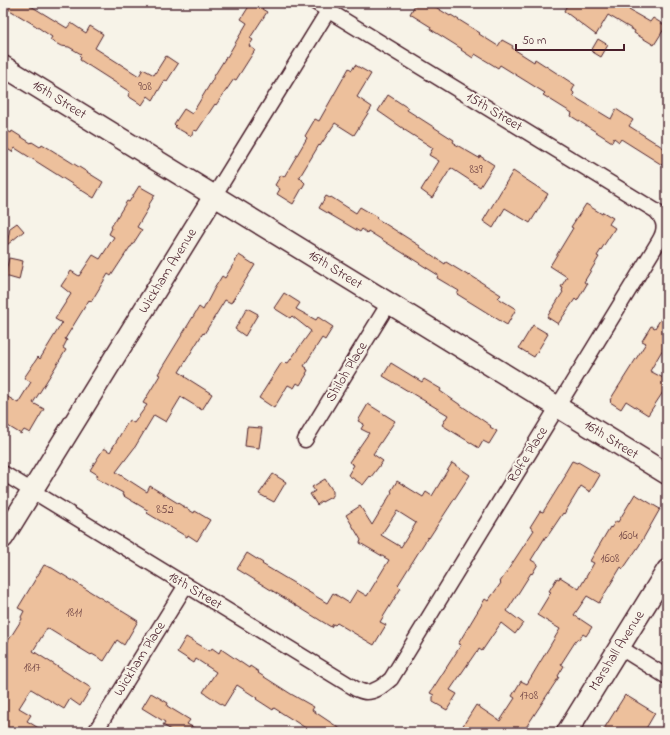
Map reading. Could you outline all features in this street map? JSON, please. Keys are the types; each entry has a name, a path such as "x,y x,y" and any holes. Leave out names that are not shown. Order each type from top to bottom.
{"main road":[{"name":"16th Street","path":"3,66 667,474"},
{"name":"Wickham Avenue","path":"3,538 214,196"},
{"name":"Marshall Avenue","path":"567,732 667,570"}],"street":[{"name":"15th Street","path":"316,3 331,7 656,211 661,217 664,227"},
{"name":"Wickham Avenue","path":"214,196 331,7"},
{"name":"Rolfe Place","path":"389,681 659,241 664,227"},
{"name":"Shiloh Place","path":"305,440 389,303"},
{"name":"18th Street","path":"3,473 356,689 366,692 375,690 384,686 389,681"},
{"name":"Wickham Place","path":"99,731 186,585"},
{"path":"619,647 667,677"}],"building":[{"path":"3,3 26,3 67,28 71,23 86,33 90,26 103,34 95,48 139,76 143,69 154,75 166,56 178,64 167,81 165,80 153,100 148,96 142,105 128,96 130,92 80,60 81,57 79,56 81,54 69,47 61,46 50,40 52,37 3,6"},
{"path":"251,3 266,3 262,9 267,12 250,38 253,40 249,46 255,50 236,80 234,79 197,131 194,130 191,136 175,127 176,126 174,124 184,109 192,114 247,23 241,19"},
{"path":"416,3 429,3 480,33 479,34 498,46 502,40 513,46 512,48 534,62 535,59 575,85 572,91 574,93 573,96 611,119 616,109 633,120 629,126 667,150 667,168 621,139 619,142 614,138 612,142 571,116 572,113 543,95 545,93 500,65 498,68 475,54 473,58 461,50 462,49 430,29 431,27 410,14"},
{"path":"568,3 633,3 629,10 650,22 653,18 666,26 654,45 634,33 635,31 608,15 596,35 564,11"},
{"path":"598,39 608,45 601,57 591,51"},
{"path":"355,65 371,74 357,97 372,107 354,135 335,123 320,146 319,145 299,178 305,183 293,204 277,194 280,189 275,185 281,175 284,177 307,138 305,136 315,119 319,121 349,68 352,70"},
{"path":"388,95 408,108 407,110 454,140 453,142 455,144 479,158 480,156 494,165 480,187 451,168 432,198 421,190 439,161 429,155 433,148 378,111"},
{"path":"3,128 11,133 12,131 40,147 42,144 103,182 94,198 15,148 12,152 3,146"},
{"path":"513,171 548,194 530,223 505,208 493,228 483,221"},
{"path":"139,186 155,195 137,227 142,230 111,276 108,274 91,302 89,300 65,339 67,340 63,348 66,350 33,403 44,409 30,433 24,430 21,434 3,423 3,394 18,403 31,382 24,378 38,357 40,359 62,323 55,319 71,294 61,286 71,271 79,276 93,255 100,259 114,237 109,234 112,228 111,227 127,201 129,202"},
{"path":"326,196 331,197 356,213 360,207 445,264 446,262 469,276 470,275 501,295 498,298 516,309 507,325 457,294 459,291 437,278 438,275 368,231 367,233 362,229 360,232 319,208"},
{"path":"586,204 602,214 603,212 613,218 609,224 615,228 597,256 599,257 584,282 587,284 577,301 575,299 558,324 547,317 563,292 563,288 561,287 567,277 550,266 573,228 571,227"},
{"path":"17,223 24,231 7,245 10,228"},
{"path":"239,255 255,265 231,303 225,300 179,372 212,394 202,410 181,397 166,422 154,415 135,447 116,472 147,492 150,486 194,513 195,511 210,520 197,541 188,535 187,537 147,513 149,511 122,495 123,493 96,478 98,475 90,470 104,448 110,452 129,420 134,423 147,405 143,403 160,375 158,374 199,307 203,310 222,276 225,278"},
{"path":"9,258 23,261 19,280 5,276"},
{"path":"284,293 300,303 296,309 316,320 318,317 333,327 325,340 322,338 304,366 308,370 300,385 297,383 294,388 288,385 274,408 259,398 282,362 284,364 286,362 288,363 311,331 292,316 290,318 274,308"},
{"path":"247,308 258,314 245,336 235,329"},
{"path":"667,309 667,342 650,371 667,380 667,386 648,415 626,401 621,409 610,402 610,400 646,343 642,341 651,326 655,328"},
{"path":"533,325 548,334 534,357 519,348"},
{"path":"391,363 422,382 424,379 441,389 440,391 491,426 490,427 497,431 489,444 483,441 479,448 442,425 448,415 383,376"},
{"path":"368,404 395,421 373,454 383,461 363,485 348,475 354,465 349,462 369,433 361,429 364,424 358,421"},
{"path":"247,427 262,428 259,448 245,446"},
{"path":"572,461 578,462 600,475 590,492 581,486 564,514 563,513 547,537 546,536 531,560 538,564 507,611 523,623 515,634 501,623 482,651 479,649 477,653 476,652 450,690 457,694 447,710 433,702 434,695 430,693 461,645 458,644 485,599 488,601 501,583 500,582 534,530 530,527 540,511 543,512 566,475 565,473"},
{"path":"452,463 470,475 398,585 401,588 380,622 386,625 374,645 337,623 335,625 333,624 331,627 237,569 247,553 263,563 262,564 327,603 333,593 349,603 357,590 367,596 389,560 360,543 361,540 346,515 360,506 372,525 397,481 423,497 426,492 432,496","holes":["397,511 416,523 401,547 381,535"]},
{"path":"273,474 286,482 274,502 259,494"},
{"path":"325,479 333,491 333,496 317,505 310,494 315,491 312,487"},
{"path":"635,494 660,509 639,546 623,569 621,567 599,603 587,596 574,615 592,627 586,636 583,634 579,640 577,639 561,664 564,666 558,676 559,677 523,732 470,732 462,727 476,705 500,721 515,698 512,696 521,681 527,684 560,629 537,615 551,592 549,591 557,578 559,579 560,577 579,589 594,563 590,561 610,527 611,528 616,521 618,522"},
{"path":"44,565 52,568 138,621 124,645 117,640 104,661 92,654 91,655 47,628 33,651 91,688 80,706 70,699 64,709 31,689 19,708 31,715 27,721 45,732 3,732 3,649 22,619 21,617 24,611 18,608"},
{"path":"186,637 210,651 212,648 219,653 221,649 249,668 250,666 259,672 258,673 314,707 312,710 345,732 312,732 274,708 273,710 237,685 224,706 203,692 216,672 196,659 194,663 177,652"},
{"path":"151,693 168,703 167,706 190,720 187,724 202,732 174,732 163,725 165,722 142,708"},
{"path":"625,695 655,713 644,732 602,732"}]}
